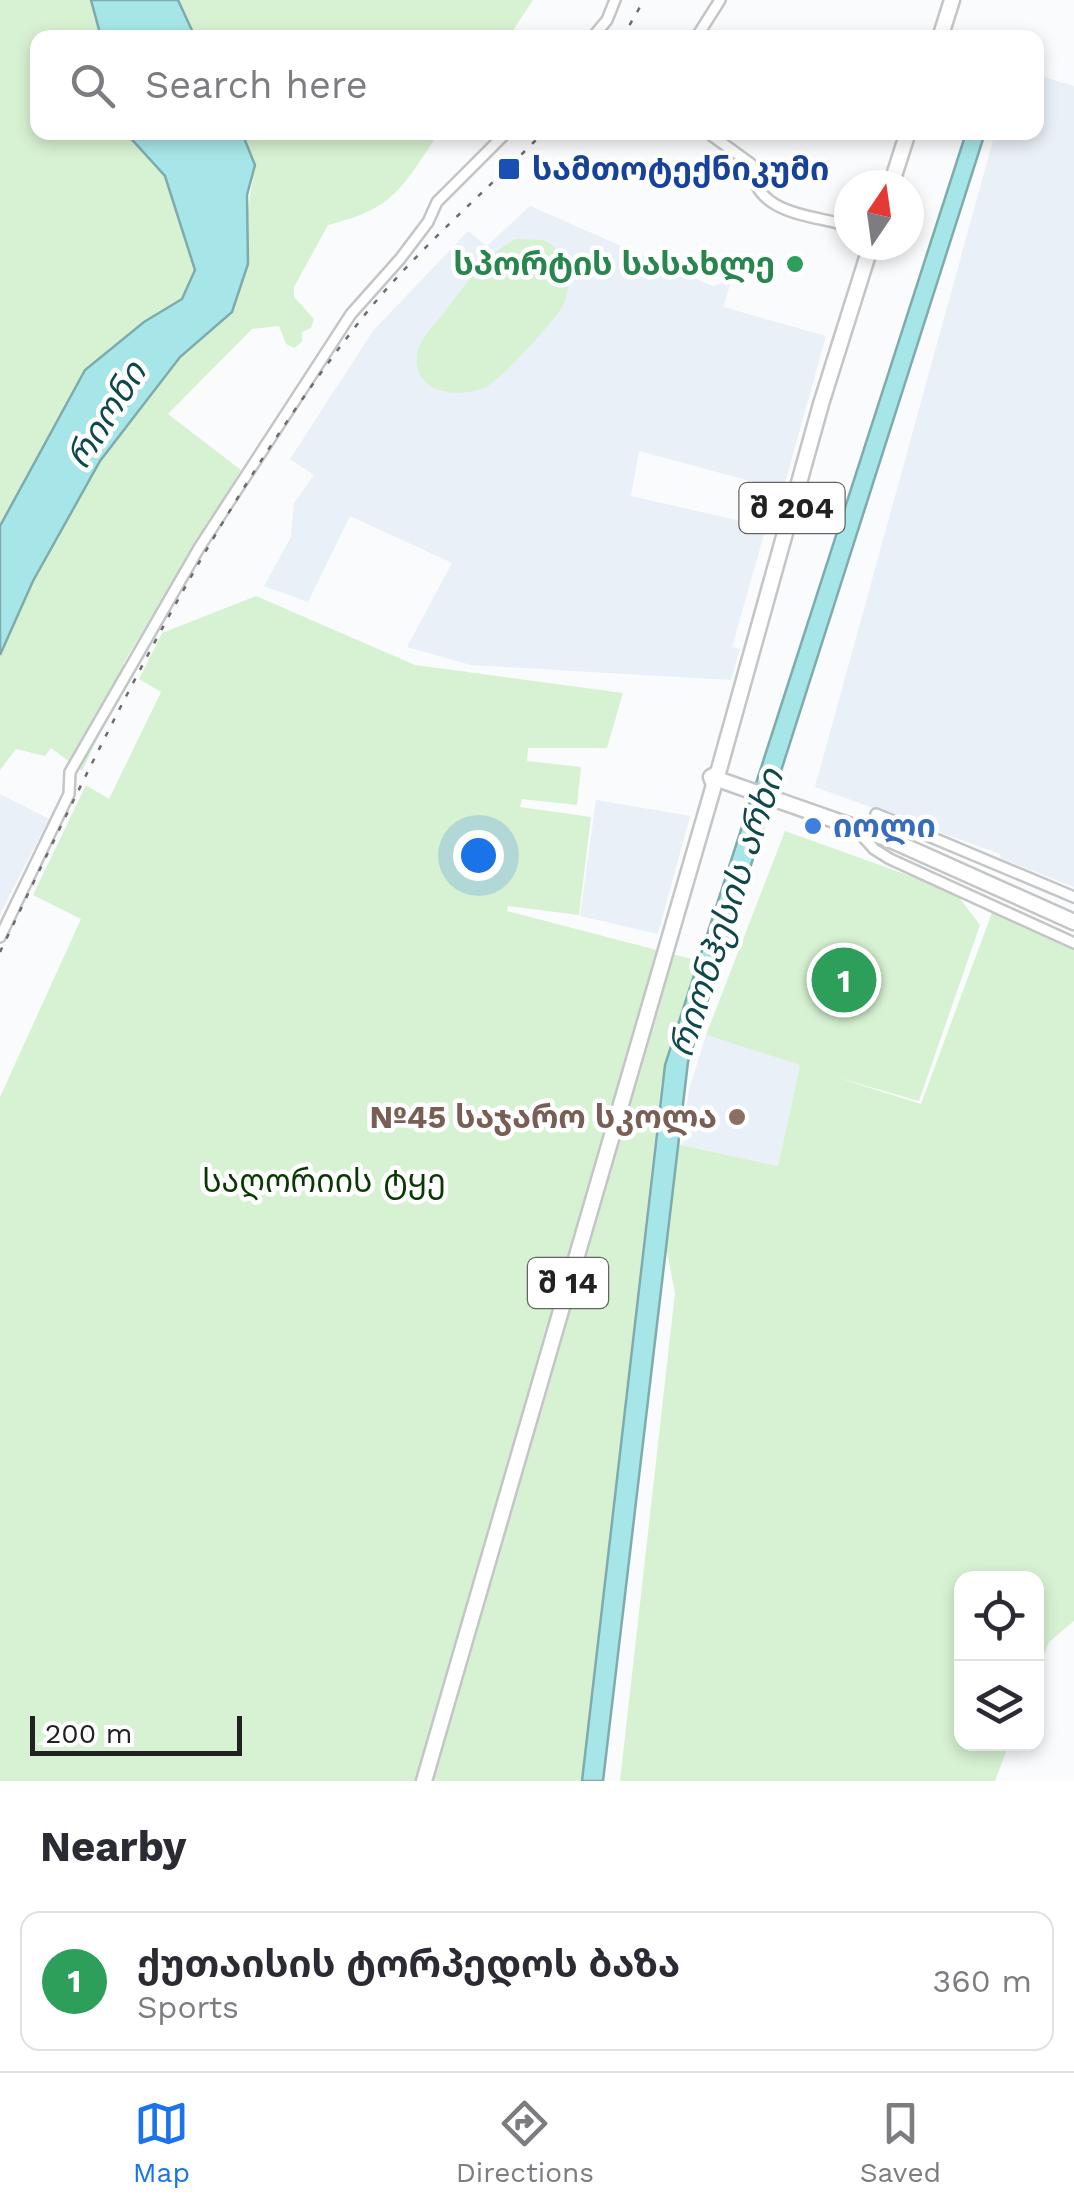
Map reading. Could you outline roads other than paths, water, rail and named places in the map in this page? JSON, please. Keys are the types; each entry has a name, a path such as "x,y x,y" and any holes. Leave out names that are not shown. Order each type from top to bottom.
{"main road":[{"path":"943,30 952,0"},
{"path":"896,170 905,140"},
{"name":"შ 204","path":"719,780 821,404 866,260"},
{"path":"719,780 856,827 1074,922"},
{"name":"შ 14","path":"424,1781 719,780"}],"street":[{"path":"599,30 615,0"},
{"path":"701,30 720,0"},
{"path":"0,937 69,794 70,772 128,666 352,314 428,222 436,202 499,140"},
{"path":"719,140 751,164 757,193 771,205 834,222"},
{"path":"876,814 1074,897"},
{"path":"856,827 862,839 890,859 1074,943"}],"water":[{"path":"91,0 178,0 192,30 99,30"},
{"name":"რიონი","path":"132,140 245,140 255,165 247,195 248,264 232,312 180,357 100,461 33,581 0,655 0,526 85,370 144,322 182,299 195,270 165,176"},
{"name":"რიონჰესის არხი","path":"964,140 983,140 688,1062 603,1781 582,1781 665,1065"}],"railway":[{"path":"627,30 644,0"},
{"path":"0,952 120,708 254,471 380,297 536,140"}],"place":[{"name":"სამთოტექნიკუმი","path":"509,169"},
{"name":"სპორტის სასახლე","path":"795,264"},
{"name":"იოლი","path":"813,826"},
{"name":"ქუთაისის ტორპედოს ბაზა","path":"844,980"},
{"name":"№45 საჯარო სკოლა","path":"737,1117"}],"park label":[{"name":"საღორიის ტყე","path":"324,1181"}]}
